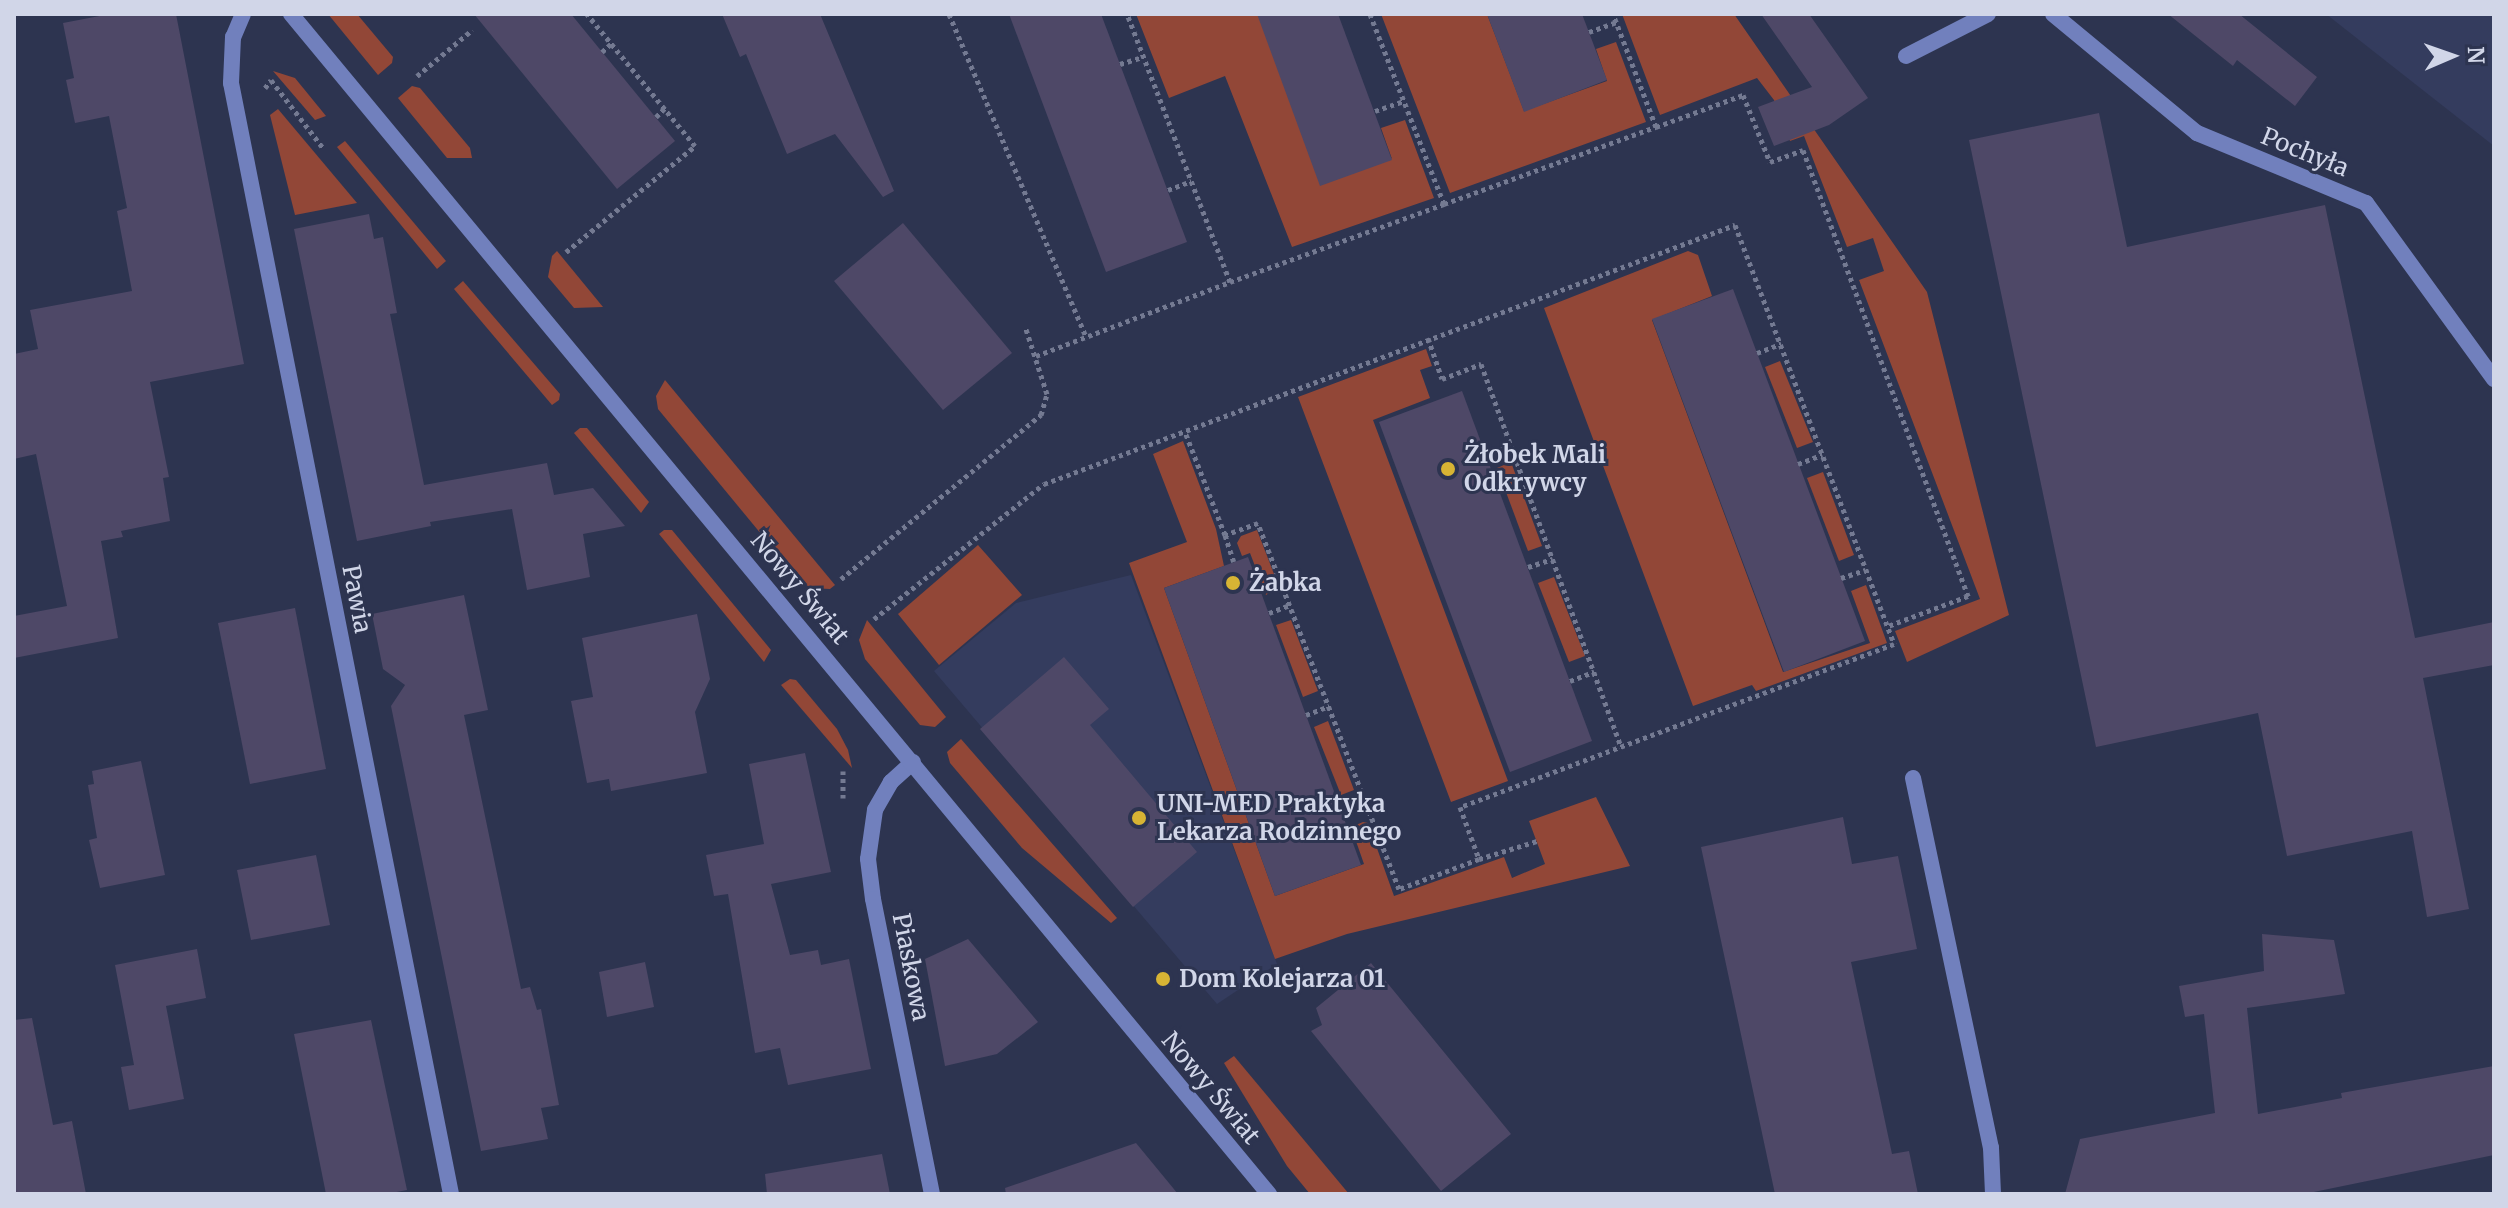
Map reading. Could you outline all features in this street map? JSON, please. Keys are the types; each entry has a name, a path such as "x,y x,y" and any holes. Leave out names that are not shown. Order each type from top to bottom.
{"street":[{"name":"Pawia","path":"243,14 233,37 234,97 451,1194"},
{"name":"Nowy Świat","path":"291,14 1269,1194"},
{"path":"1906,56 1988,14"},
{"name":"Pochyła","path":"2053,14 2197,133 2366,203 2494,379"},
{"name":"Piaskowa","path":"913,762 891,782 875,810 868,859 873,899 932,1194"},
{"path":"1913,778 1991,1148 1993,1194"}],"path":[{"path":"566,252 695,146 587,14"},
{"path":"949,14 1086,337"},
{"path":"1127,14 1230,282"},
{"path":"1370,14 1444,204"},
{"path":"1613,14 1656,127"},
{"path":"1589,32 1616,22"},
{"path":"417,76 472,30"},
{"path":"602,52 611,44"},
{"path":"1120,64 1143,57"},
{"path":"271,80 323,148"},
{"path":"1036,356 1743,95 1770,162 1803,150 1968,596 1888,626"},
{"path":"1375,111 1404,101"},
{"path":"656,117 665,108"},
{"path":"1168,190 1191,181"},
{"path":"874,619 1044,484 1735,225 1894,644 1460,807 1479,859"},
{"path":"841,579 1041,415 1047,394 1025,326"},
{"path":"1428,338 1442,379 1481,364 1621,747"},
{"path":"1757,353 1781,344"},
{"path":"1185,432 1234,562"},
{"path":"1486,456 1511,445"},
{"path":"1798,464 1822,455"},
{"path":"1225,535 1258,523 1399,889 1537,841"},
{"path":"1528,567 1553,559"},
{"path":"1841,578 1866,570"},
{"path":"1269,613 1290,605"},
{"path":"1570,681 1594,672"},
{"path":"1306,715 1329,706"},
{"path":"1342,813 1365,805"}],"shaded area":[{"path":"328,14 357,14 393,57 392,63 378,75"},
{"path":"1136,14 1257,14 1392,159 1381,128 1405,120 1434,198 1292,247 1225,76 1169,98"},
{"path":"1381,14 1487,14 1524,111 1607,81 1596,49 1616,42 1646,122 1450,193"},
{"path":"1622,14 1734,14 1927,292 2009,615 1907,662 1895,631 1980,599 1859,280 1884,271 1873,238 1847,247 1804,136 1790,141 1774,100 1757,78 1660,115"},
{"path":"2326,14 2494,14 2494,146"},
{"path":"273,71 295,78 326,116 315,120"},
{"path":"412,86 420,88 470,148 472,158 447,158 398,98"},
{"path":"278,109 357,203 295,215 270,115"},
{"path":"345,141 446,261 437,269 337,147"},
{"path":"557,251 603,307 574,308 548,277 552,256"},
{"path":"1688,251 1698,255 1712,296 1652,320 1783,672 1870,643 1851,591 1866,585 1887,643 1756,691 1752,685 1693,706 1544,308"},
{"path":"463,281 560,394 559,400 552,405 454,289"},
{"path":"1426,349 1432,366 1420,370 1430,398 1373,420 1508,781 1451,802 1298,397"},
{"path":"1780,361 1813,442 1797,448 1765,367"},
{"path":"665,380 835,585 830,589 811,588 799,580 658,409 656,396"},
{"path":"580,428 587,428 649,502 641,513 574,433"},
{"path":"1183,441 1216,529 1224,566 1164,588 1275,896 1364,864 1351,827 1363,822 1368,823 1394,896 1504,857 1512,878 1545,864 1529,821 1596,797 1630,866 1347,934 1275,959 1129,563 1187,542 1153,454"},
{"path":"1511,462 1542,546 1528,551 1497,468"},
{"path":"1823,472 1854,555 1839,561 1807,478"},
{"path":"672,530 771,650 764,662 659,534"},
{"path":"1257,530 1279,587 1266,595 1250,553 1242,556 1237,543 1241,536"},
{"path":"978,545 1022,595 939,665 898,614"},
{"name":"UNI-MED Praktyka Lekarza Rodzinnego","path":"1131,575 1277,964 1217,1004 934,671 1016,603"},
{"path":"1554,577 1585,656 1569,662 1538,583"},
{"path":"867,620 946,717 935,727 920,725 865,659 859,640"},
{"path":"1291,620 1318,691 1303,697 1276,625"},
{"path":"790,679 796,680 837,729 848,750 852,768 781,685"},
{"path":"1328,721 1354,790 1341,795 1314,727"},
{"path":"961,739 1117,918 1111,923 1022,848 950,763 947,752"},
{"path":"1234,1056 1349,1194 1310,1194 1287,1166 1224,1063"}],"building":[{"path":"110,14 176,14 244,364 150,382 169,477 163,478 170,521 121,531 123,537 101,541 118,638 14,658 14,616 67,606 36,454 14,459 14,354 38,349 30,310 132,291 117,211 127,208 109,116 75,123 66,80 74,78 63,23"},
{"path":"474,14 571,14 675,141 617,189"},
{"path":"722,14 820,14 894,191 883,197 835,134 787,154 746,54 740,57"},
{"path":"1009,14 1101,14 1187,242 1106,272"},
{"path":"1257,14 1338,14 1392,160 1320,186"},
{"path":"1487,14 1582,14 1607,80 1524,112"},
{"path":"1761,14 1809,14 1868,98 1829,125 1774,146 1758,107 1812,87"},
{"path":"2168,14 2239,14 2317,77 2295,106 2237,60 2233,66"},
{"path":"2099,113 2127,247 2325,205 2415,638 2494,622 2494,665 2423,678 2469,909 2427,917 2412,831 2287,856 2258,713 2096,747 1969,140"},
{"path":"369,214 374,239 383,237 397,313 390,314 424,485 547,463 554,495 593,488 625,526 583,534 590,577 527,590 512,509 430,522 431,526 357,541 294,229"},
{"path":"903,223 1012,353 943,410 834,281"},
{"path":"1733,289 1865,641 1784,672 1652,319"},
{"path":"1462,391 1592,741 1510,772 1379,422"},
{"path":"1248,557 1361,865 1275,896 1164,588"},
{"path":"464,595 488,710 464,715 521,989 530,987 537,1010 541,1009 559,1105 541,1108 548,1139 481,1151 391,706 405,685 383,669 372,614"},
{"path":"295,608 326,769 250,784 218,623"},
{"path":"697,614 710,679 695,712 707,773 611,791 609,779 587,783 571,701 593,697 582,638"},
{"name":"UNI-MED Praktyka Lekarza Rodzinnego","path":"1064,657 1109,709 1090,725 1197,852 1133,907 980,729"},
{"path":"805,753 831,872 771,884 790,955 818,950 821,965 849,959 871,1069 788,1085 780,1048 755,1053 728,894 714,896 706,855 764,844 749,764"},
{"path":"141,761 165,875 100,888 89,840 97,838 88,785 94,784 92,771"},
{"path":"1843,817 1852,864 1898,856 1917,949 1851,962 1892,1154 1909,1151 1918,1194 1775,1194 1701,847"},
{"path":"316,855 330,925 251,940 237,870"},
{"path":"2262,934 2334,940 2345,994 2247,1008 2258,1114 2342,1098 2341,1093 2494,1066 2494,1155 2304,1194 2065,1194 2080,1139 2215,1113 2204,1014 2185,1017 2179,986 2264,971"},
{"path":"968,939 1038,1022 997,1054 945,1066 925,959"},
{"path":"197,949 206,998 166,1006 184,1099 129,1110 121,1067 134,1065 115,965"},
{"path":"645,962 654,1007 607,1017 599,972"},
{"path":"1371,963 1511,1134 1441,1191 1311,1031 1322,1025 1316,1008"},
{"path":"32,1018 53,1125 72,1121 86,1194 14,1194 14,1020"},
{"path":"371,1020 407,1190 386,1194 326,1194 294,1034"},
{"path":"1136,1143 1178,1194 1006,1194 1005,1188"},
{"path":"882,1154 890,1194 767,1194 765,1174"}],"place":[{"name":"Żłobek Mali Odkrywcy","path":"1448,469"},
{"name":"Żabka","path":"1233,583"},
{"name":"UNI-MED Praktyka Lekarza Rodzinnego","path":"1139,818"},
{"name":"Dom Kolejarza 01","path":"1163,979"}]}
